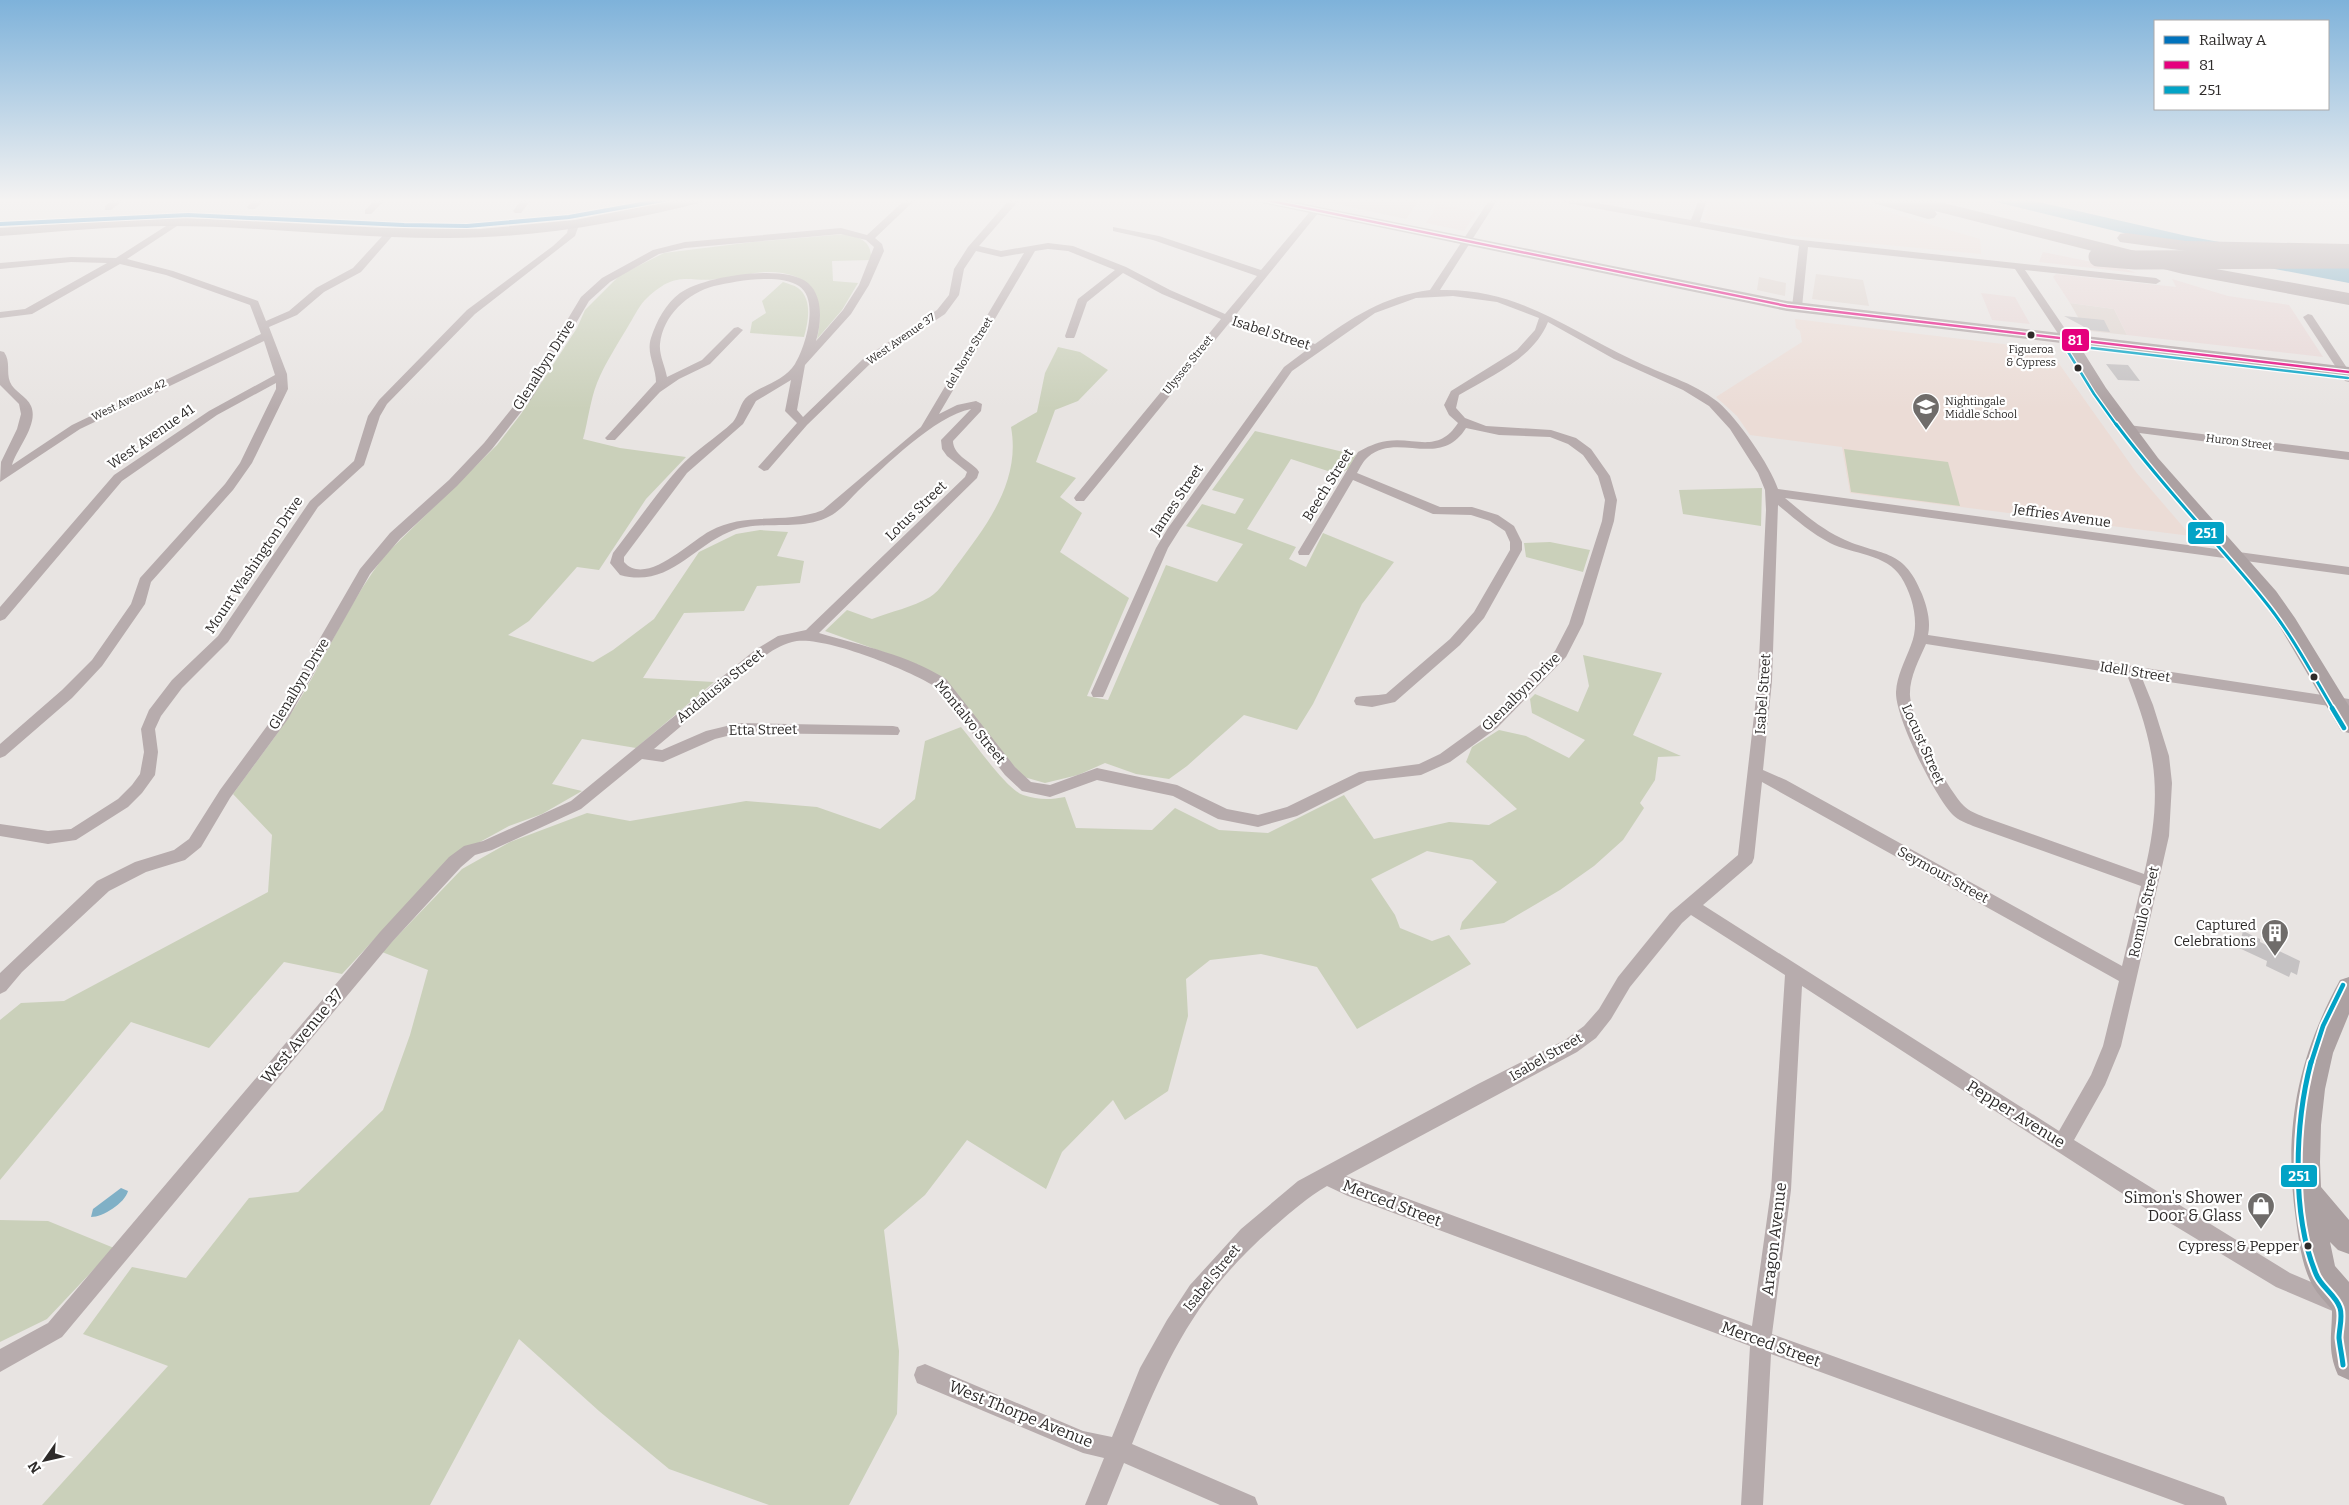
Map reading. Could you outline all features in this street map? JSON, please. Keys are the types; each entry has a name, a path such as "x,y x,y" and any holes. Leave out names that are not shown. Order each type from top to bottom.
{"highway":[{"path":"2189,269 2349,305"},
{"path":"2239,269 2349,290"},
{"path":"2243,281 2349,299"}],"street":[{"path":"0,316 28,312 103,269"},
{"path":"0,752 67,694 97,662 121,631 138,604 145,581 229,487 246,462 281,394 281,376 276,358 254,303 170,272 157,269"},
{"name":"West Avenue 42","path":"0,478 30,459 51,441 76,427 265,331 293,313 320,290 357,269"},
{"name":"Mount Washington Drive","path":"0,830 56,839 67,838 76,834 130,797 147,775 151,752 148,729 154,714 177,684 223,639 314,504 360,462 374,416 383,402 471,312 528,269"},
{"name":"Glenalbyn Drive","path":"0,986 16,967 103,886 140,867 179,855 195,842 225,794 283,716 365,572 395,536 463,473 508,423 526,398 578,309 595,289 623,269"},
{"path":"871,269 864,285 847,312 801,363 784,381 752,399 739,422 673,482 618,556 620,568 633,575 643,575 661,570 705,539 737,524 763,520 807,521 818,518 827,513 923,432"},
{"name":"West Avenue 37","path":"764,467 803,423 880,351 941,312 954,295 959,269"},
{"name":"del Norte Street","path":"923,432 1020,269"},
{"path":"1070,336 1082,302 1121,269"},
{"name":"Isabel Street","path":"1096,1505 1148,1376 1174,1327 1197,1292 1248,1236 1305,1188 1485,1090 1571,1046 1590,1032 1605,1014 1624,982 1676,918 1746,858 1765,681 1772,510 1771,487 1732,422 1714,404 1686,388 1619,357 1522,306 1494,298 1464,293 1433,293 1401,298 1374,308 1316,348 1226,318 1187,302 1124,269"},
{"path":"1248,269 1262,274"},
{"name":"Ulysses Street","path":"1080,498 1266,269"},
{"path":"1433,293 1448,269"},
{"path":"1608,269 1798,307 2347,374"},
{"path":"1798,307 1802,269"},
{"path":"2020,269 2099,390 2152,462 2288,623 2343,704 2349,725"},
{"path":"2056,269 2156,280"},
{"path":"658,389 662,377 654,350 661,326 669,312 684,295 710,284 768,275 783,276 804,284 808,288 815,315 814,326 801,363 791,411 803,423"},
{"path":"1464,422 1451,410 1451,397 1530,344 1542,327 1544,317"},
{"path":"2308,317 2347,374"},
{"path":"611,438 658,389 675,377 706,362 738,330"},
{"name":"James Street","path":"1098,693 1162,548 1174,528 1288,369 1316,348"},
{"path":"0,354 3,358 3,380 6,386 22,401 27,411 24,426 6,460 5,469 11,471"},
{"name":"West Avenue 41","path":"0,616 118,478 213,413 281,376"},
{"name":"Lotus Street","path":"809,635 971,478 973,472 969,466 947,449 945,444 977,409 976,404 969,404 959,408 923,432"},
{"name":"Glenalbyn Drive","path":"1097,774 1177,791 1224,815 1258,821 1290,812 1364,776 1421,769 1445,758 1492,724 1561,654 1567,644 1576,624 1608,521 1610,500 1604,476 1598,464 1588,452 1572,441 1551,434 1488,430 1464,422"},
{"name":"Beech Street","path":"1304,552 1362,455 1369,448 1379,445 1423,446 1449,443 1455,438 1464,422"},
{"name":"Huron Street","path":"2128,428 2349,456"},
{"path":"1351,475 1429,506 1437,511 1472,511 1494,518 1510,530 1516,542 1514,554 1479,615 1467,630 1390,698 1372,702 1361,701"},
{"name":"Jeffries Avenue","path":"1771,492 2349,570"},
{"name":"Locust Street","path":"1771,492 1835,541 1885,558 1902,570 1916,597 1922,620 1921,639 1903,685 1904,708 1942,787 1960,811 1992,826 2151,883"},
{"name":"Andalusia Street","path":"639,753 760,653 788,638 809,635"},
{"name":"Montalvo Street","path":"809,635 912,666 930,674 941,683 1010,771 1027,786 1050,791 1097,774"},
{"name":"Idell Street","path":"1921,639 2343,704"},
{"name":"Romulo Street","path":"2062,1142 2099,1079 2112,1046 2161,836 2164,783 2155,730 2132,671"},
{"name":"Etta Street","path":"639,753 663,756 711,734 739,728 893,730"},
{"name":"West Avenue 37","path":"0,1361 55,1330 288,1051 386,937 456,862 470,850 486,846 576,805 639,753"},
{"name":"Seymour Street","path":"1756,773 1790,789 2129,978"},
{"name":"Pepper Avenue","path":"1691,906 2144,1196 2284,1280 2348,1307"},
{"name":"Aragon Avenue","path":"1752,1505 1761,1340 1780,1190 1794,973"},
{"path":"2349,988 2327,1032 2314,1078 2308,1112 2305,1157 2310,1210 2322,1271 2348,1307 2346,1338 2349,1364"},
{"name":"Merced Street","path":"1328,1177 1348,1187 1761,1340 2216,1505"},
{"path":"2309,1194 2333,1226 2349,1239"},
{"name":"West Thorpe Avenue","path":"924,1375 1083,1442 1119,1450 1247,1505"}],"shaded area":[{"path":"2103,269 2127,269 2136,273"},
{"path":"1816,274 1863,280 1869,306 1812,299"},
{"path":"2056,274 2176,287 2172,279 2228,296 2289,305 2323,357 2127,335 2114,309 2070,303 2053,277"},
{"path":"1759,277 1786,283 1785,296 1757,290"},
{"path":"1981,293 2015,297 2030,324 1992,320"},
{"path":"2070,303 2114,309 2127,335 2090,331 2084,328"},
{"name":"Nightingale Middle School","path":"1795,319 2050,351 2136,472 2191,536 1850,493 1842,447 1750,435 1737,416 1716,397 1802,342 1800,331 1796,328"}],"green space":[{"path":"632,269 832,269 833,281 858,283 842,310 817,339 820,322 819,307 815,295 808,285 799,278 787,274 772,272 709,280 675,280 667,283 644,300 600,375 583,439 620,448 686,457 646,499 599,570 577,567 529,621 508,635 593,662 613,650 654,619 699,552 736,534 760,530 788,532 777,556 804,561 800,583 757,586 744,611 684,613 643,678 714,682 636,748 582,739 552,784 582,791 542,814 509,826 449,859 342,974 284,962 209,1048 131,1022 0,1180 0,1020 21,1003 64,1001 268,892 272,835 233,794 295,707 373,571 385,555 497,445 521,414 577,328 585,310 620,275"},
{"path":"783,282 798,288 806,298 808,318 804,337 750,333 752,322 766,313 762,301"},
{"path":"1058,347 1080,352 1108,370 1078,401 1055,410 1036,462 1076,478 1060,497 1082,513 1060,552 1129,598 1087,696 1108,700 1166,565 1217,582 1243,544 1186,526 1202,504 1235,514 1244,499 1212,490 1255,431 1356,455 1349,469 1337,474 1291,459 1247,529 1296,547 1289,559 1306,567 1323,533 1394,562 1362,604 1313,704 1297,730 1244,715 1187,766 1169,779 1136,774 1105,763 1078,775 1045,783 1024,777 919,665 825,631 847,610 872,619 923,601 941,587 980,534 999,501 1011,466 1013,447 1011,427 1037,412 1045,373"},
{"path":"1844,449 1948,462 1960,506 1851,492"},
{"path":"1762,488 1761,526 1683,514 1679,490"},
{"path":"1550,542 1590,550 1583,572 1526,557 1524,543"},
{"path":"1583,655 1662,673 1633,735 1681,756 1658,757 1655,780 1640,803 1644,808 1623,840 1594,866 1560,890 1504,923 1460,930 1462,922 1497,882 1472,860 1427,851 1371,879 1395,915 1400,928 1432,941 1449,935 1471,964 1357,1029 1317,967 1261,954 1210,960 1186,979 1188,1016 1168,1091 1125,1120 1113,1100 1062,1152 1046,1189 967,1140 925,1195 884,1230 899,1351 897,1414 849,1505 769,1505 669,1469 599,1411 519,1339 430,1505 42,1505 168,1366 83,1334 132,1267 186,1278 249,1198 298,1192 383,1110 410,1035 428,970 382,952 462,869 510,842 587,813 630,821 746,801 817,807 880,829 915,799 925,741 961,727 999,775 1016,791 1028,797 1039,799 1065,797 1076,828 1152,830 1175,808 1219,830 1268,833 1344,795 1374,839 1449,822 1489,825 1517,809 1466,762 1472,747 1499,730 1526,736 1569,758 1585,740 1532,713 1530,699 1535,694 1578,712 1589,686"},
{"path":"0,1220 48,1221 114,1248 47,1319 0,1342"}],"water":[{"path":"2276,269 2349,269 2349,283"},
{"path":"121,1188 128,1191 123,1200 101,1215 91,1217 93,1209"}],"building":[{"path":"2064,316 2104,320 2110,332 2090,330"},
{"path":"2106,364 2128,365 2140,381 2118,380"},
{"name":"Captured Celebrations","path":"2243,931 2260,939 2260,942 2300,961 2297,975 2291,972 2289,977 2266,966 2267,961 2239,948"}],"transit line":[{"name":"81","path":"1606,269 1787,306 2349,372"},
{"name":"251","path":"2062,342 2094,394 2147,466 2264,600 2283,626 2344,728"},
{"name":"251","path":"2066,345 2348,378"},
{"name":"251","path":"2343,985 2320,1034 2307,1077 2302,1104 2298,1162 2303,1219 2315,1272 2320,1282 2341,1309 2339,1337 2343,1365"}],"place":[{"name":"Figueroa & Cypress","path":"2031,335"},
{"name":"Nightingale Middle School","path":"1926,431"},
{"name":"Captured Celebrations","path":"2275,957"},
{"name":"Simon's Shower Door & Glass","path":"2261,1230"},
{"name":"Cypress & Pepper","path":"2308,1246"}]}
